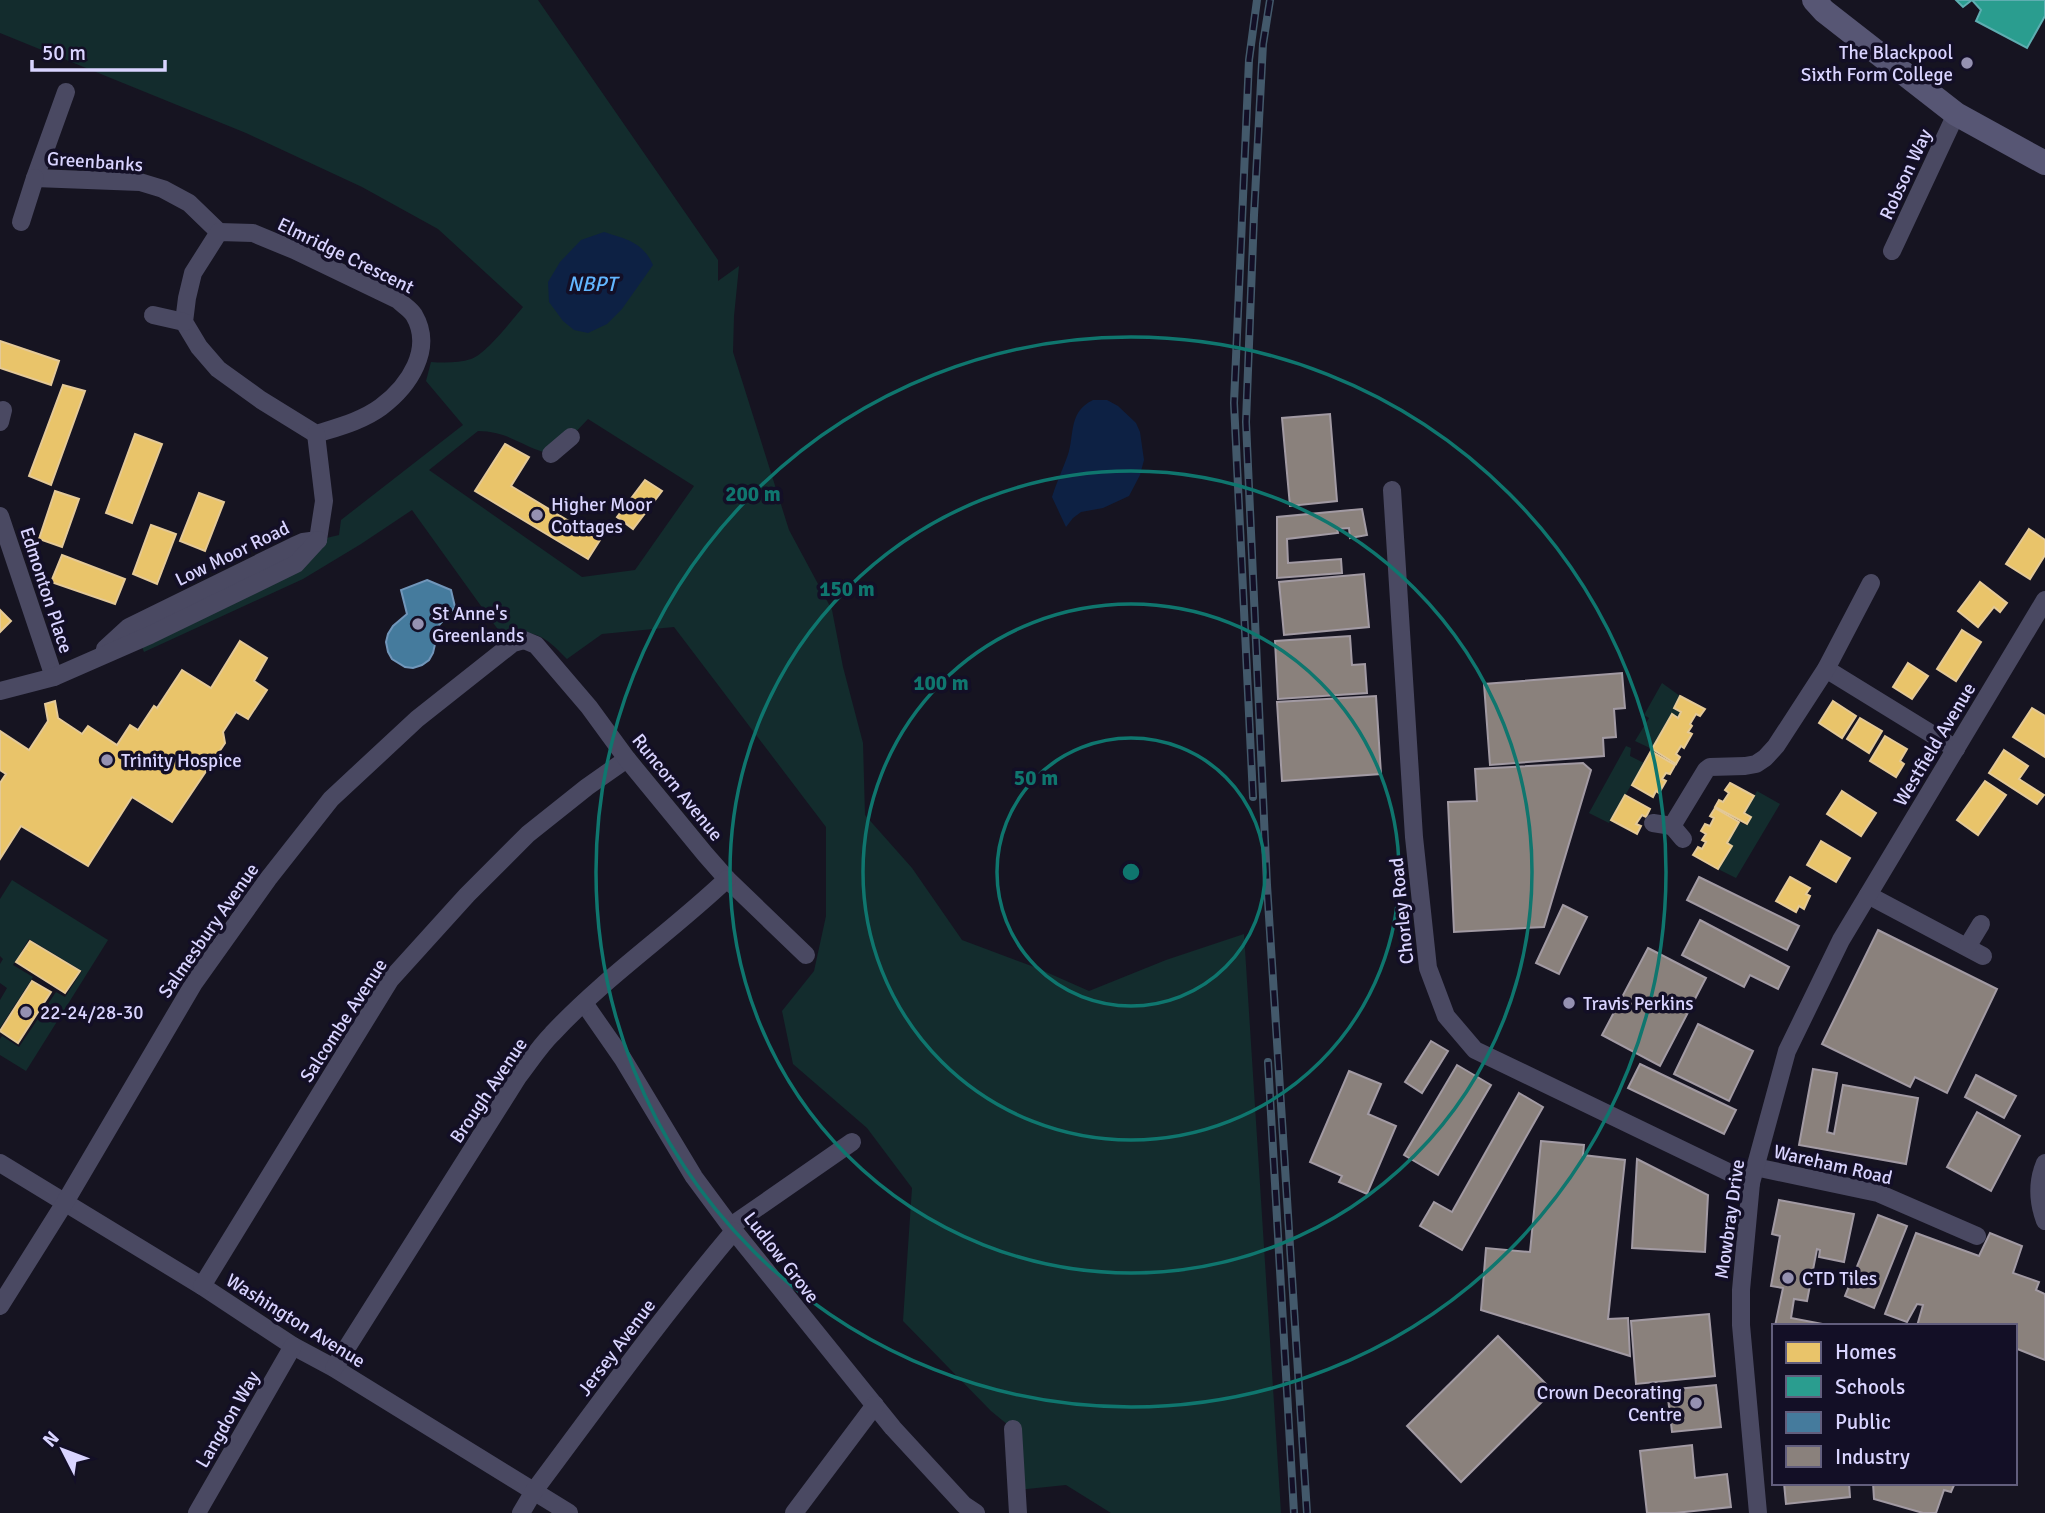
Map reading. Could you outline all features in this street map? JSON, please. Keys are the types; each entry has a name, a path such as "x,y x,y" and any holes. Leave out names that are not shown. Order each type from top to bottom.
{"main road":[{"path":"1814,0 1824,11 1956,114 2045,163"}],"street":[{"name":"Greenbanks","path":"20,222 66,92"},
{"name":"Robson Way","path":"1892,251 1956,114"},
{"name":"Greenbanks","path":"35,178 140,182 189,203 219,232"},
{"path":"219,232 193,273 184,323 218,369 316,434"},
{"name":"Elmridge Crescent","path":"219,232 253,233 386,294 412,312 422,331 417,366 406,382 380,407 350,424 316,434"},
{"path":"153,315 184,323"},
{"name":"Low Moor Road","path":"0,691 54,677 150,635 296,564 318,540 324,501 316,434"},
{"path":"551,454 571,437"},
{"name":"Chorley Road","path":"1392,490 1414,837 1428,968 1446,1016 1475,1050 1753,1175"},
{"name":"Edmonton Place","path":"0,516 54,677"},
{"path":"1653,823 1678,832 1706,770 1710,767 1756,764 1765,758 1790,727 1826,669 1871,583"},
{"name":"Westfield Avenue","path":"1864,902 2045,600"},
{"name":"Runcorn Avenue","path":"524,640 536,645 589,707 627,759 727,879 806,955"},
{"name":"Salmesbury Avenue","path":"0,1306 64,1204 194,983 268,879 331,799 417,719 513,643 524,640"},
{"path":"1826,669 1956,749"},
{"name":"Salcombe Avenue","path":"202,1286 390,980 467,895 528,834 627,759"},
{"name":"Brough Avenue","path":"334,1368 518,1077 551,1035 611,978 700,905 727,879"},
{"path":"1864,902 1975,951 1981,924"},
{"name":"Mowbray Drive","path":"1758,1513 1741,1325 1741,1290 1753,1175 1787,1051 1824,973 1864,902"},
{"name":"Ludlow Grove","path":"584,1003 623,1059 694,1177 732,1229 893,1428 964,1505 976,1513"},
{"name":"Jersey Avenue","path":"521,1513 534,1491 732,1229 852,1141"},
{"name":"Washington Avenue","path":"0,1163 202,1286 293,1346 334,1368 569,1513"},
{"path":"2045,1163 2040,1178 2039,1196 2045,1221"},
{"name":"Wareham Road","path":"1753,1175 1878,1193 1977,1236"},
{"name":"Langdon Way","path":"192,1510 293,1346"},
{"path":"794,1513 875,1405"},
{"path":"1013,1429 1018,1513"}],"green space":[{"path":"0,0 538,0 718,260 718,281 739,266 733,352 789,530 832,610 843,667 863,743 865,815 912,868 962,940 1089,991 1166,960 1244,934 1281,1513 1111,1513 1066,1485 1017,1490 1013,1429 991,1411 903,1321 912,1188 867,1128 793,1064 782,1011 814,971 826,916 826,827 674,627 602,634 567,659 551,643 537,635 499,631 412,510 303,579 144,652 139,640 318,540 339,535 341,520 463,425 426,381 431,362 456,362 477,356 523,307 438,229 362,187 246,133 0,33","holes":["588,419 694,486 635,570 582,577 429,470 478,431 499,434 551,454"]},
{"path":"1662,683 1680,696 1674,708 1681,712 1678,718 1671,715 1652,749 1635,741 1649,718 1644,715"},
{"path":"1626,746 1631,748 1630,756 1644,763 1609,823 1589,813"},
{"path":"1757,791 1780,804 1736,878 1718,869 1732,847 1727,843 1739,822 1746,825 1751,817 1744,813"},
{"path":"12,880 108,940 26,1071 0,1055 0,1039 2,1036 19,1047 56,992 65,997 82,971 29,939 13,965 33,977 0,1028 0,1000 7,988 0,983 0,964 3,959 0,956 0,899"}],"water":[{"name":"NBPT","path":"604,232 639,246 653,265 622,309 607,324 588,333 574,330 563,321 549,302 548,282 560,262 581,240"},
{"path":"1093,400 1107,400 1118,406 1136,423 1144,460 1129,496 1103,508 1081,512 1066,527 1052,497 1069,452 1075,419 1084,405"}],"building: Homes":[{"path":"0,341 59,361 51,385 0,368"},
{"path":"63,385 85,391 51,485 29,476"},
{"path":"135,434 162,444 132,523 106,513"},
{"name":"Higher Moor Cottages","path":"505,444 529,457 511,486 600,540 588,559 475,491"},
{"path":"645,480 662,491 633,529 617,517"},
{"path":"55,491 79,499 62,547 39,539"},
{"path":"199,493 224,502 205,551 180,541"},
{"path":"151,525 176,534 157,584 133,574"},
{"path":"2029,529 2045,540 2045,555 2030,579 2006,564"},
{"path":"62,555 125,579 115,604 51,582"},
{"path":"1980,582 2007,603 2000,612 1994,607 1978,627 1958,611"},
{"path":"0,610 11,621 0,632"},
{"path":"1962,630 1981,642 1956,681 1937,669"},
{"name":"Trinity Hospice","path":"240,641 267,658 254,681 267,690 248,719 236,712 223,732 225,743 172,822 132,797 88,866 21,826 0,859 0,783 6,774 0,770 0,731 29,750 48,721 45,704 55,701 58,718 82,734 88,726 117,745 130,725 138,730 154,706 157,708 182,670 211,688"},
{"path":"1908,663 1928,676 1912,699 1893,687"},
{"path":"1680,696 1705,709 1700,716 1696,714 1690,724 1692,726 1688,732 1692,734 1684,748 1681,746 1676,754 1680,757 1676,764 1652,749 1672,714 1678,718 1681,712 1674,708"},
{"path":"1833,701 1856,716 1842,738 1819,723"},
{"path":"2032,708 2045,716 2045,757 2013,737"},
{"path":"1860,718 1882,731 1869,753 1847,739"},
{"path":"1885,736 1907,749 1900,761 1904,764 1896,777 1870,761"},
{"path":"2004,750 2028,766 2019,779 2044,795 2037,804 1989,773"},
{"path":"1651,751 1675,765 1670,774 1666,773 1662,779 1666,781 1659,793 1656,791 1653,797 1632,785"},
{"path":"1985,781 2006,795 1978,835 1957,820"},
{"path":"1730,783 1754,796 1744,813 1751,817 1747,824 1715,807 1719,800 1723,802 1729,793 1725,790"},
{"path":"1842,791 1876,813 1861,836 1827,814"},
{"path":"1625,795 1650,809 1646,817 1642,815 1636,824 1641,826 1637,834 1611,820"},
{"path":"1715,808 1739,822 1727,843 1732,846 1718,869 1693,855 1698,847 1702,849 1706,842 1702,840 1706,834 1701,831 1705,824 1710,826 1714,818 1710,816"},
{"path":"1821,841 1850,858 1836,882 1807,865"},
{"path":"1790,877 1810,888 1806,894 1810,896 1804,909 1799,906 1796,912 1776,901"},
{"path":"30,941 80,971 65,993 16,962"},
{"name":"22-24/28-30","path":"32,981 51,992 18,1043 0,1031"}],"building: Schools":[{"path":"1956,0 1972,0 1963,7"},
{"path":"1972,0 2045,0 2045,16 2027,48 1976,21 1981,10"}],"building: Public":[{"name":"St Anne's Greenlands","path":"427,580 451,590 455,607 433,632 436,640 429,660 413,668 405,667 392,659 388,652 388,634 407,614 401,590"}],"building: Industry":[{"path":"1330,414 1337,501 1290,506 1282,418"},
{"path":"1362,509 1367,535 1350,538 1349,528 1337,529 1338,533 1287,539 1288,563 1341,559 1342,573 1277,578 1277,517"},
{"path":"1364,574 1369,627 1284,635 1279,582"},
{"path":"1350,636 1352,665 1365,664 1367,693 1278,699 1275,641"},
{"path":"1622,673 1625,708 1614,709 1616,737 1603,738 1604,756 1490,765 1484,684"},
{"path":"1376,696 1381,774 1282,781 1277,702"},
{"path":"1583,763 1591,770 1544,927 1454,932 1448,802 1477,801 1475,769"},
{"path":"1699,877 1799,926 1787,950 1687,900"},
{"path":"1563,905 1587,917 1559,974 1536,963"},
{"path":"1700,920 1789,967 1778,989 1750,975 1744,987 1682,955"},
{"path":"1878,930 1997,989 1947,1093 1915,1077 1910,1087 1822,1044"},
{"path":"1648,948 1706,978 1660,1066 1602,1035"},
{"path":"1698,1024 1753,1051 1729,1101 1674,1074"},
{"path":"1431,1041 1448,1051 1422,1093 1405,1082"},
{"path":"1640,1064 1736,1110 1724,1134 1628,1088"},
{"path":"1457,1065 1491,1085 1438,1175 1404,1155"},
{"path":"1813,1069 1837,1073 1827,1132 1834,1134 1843,1085 1918,1098 1906,1164 1799,1145"},
{"path":"1349,1071 1381,1084 1368,1114 1396,1126 1367,1194 1339,1182 1342,1176 1310,1162"},
{"path":"1976,1075 2016,1096 2004,1118 1965,1097"},
{"path":"1519,1093 1543,1107 1462,1250 1420,1226 1434,1202 1452,1212"},
{"path":"1977,1112 2020,1136 1991,1191 1947,1167"},
{"path":"1541,1141 1584,1145 1583,1155 1625,1160 1608,1319 1628,1318 1630,1356 1481,1310 1486,1248 1530,1252"},
{"path":"1637,1159 1708,1195 1705,1252 1632,1248"},
{"path":"1779,1200 1854,1214 1844,1262 1819,1257 1820,1250 1817,1249 1807,1301 1794,1299 1791,1318 1822,1324 1775,1324 1783,1288 1771,1286 1780,1236 1772,1234"},
{"path":"1878,1215 1907,1226 1874,1308 1845,1296"},
{"path":"1916,1233 1979,1256 1990,1233 2022,1246 2013,1273 2039,1282 2036,1290 2045,1294 2045,1360 2017,1349 2017,1324 1918,1324 1923,1305 1917,1304 1907,1322 1885,1314"},
{"path":"1709,1314 1715,1376 1636,1384 1631,1321"},
{"path":"1498,1336 1553,1391 1461,1482 1407,1426"},
{"path":"1716,1385 1721,1427 1672,1432 1667,1390"},
{"path":"1692,1445 1695,1478 1727,1474 1731,1507 1647,1513 1640,1451"},
{"path":"1784,1485 1849,1485 1850,1497 1786,1504"},
{"path":"1873,1485 1954,1485 1951,1492 1944,1490 1936,1513 1923,1513 1874,1499"}],"railway":[{"path":"1253,797 1234,403 1249,60 1257,0"},
{"path":"1270,0 1263,44 1246,422 1267,885 1307,1513"},
{"path":"1268,1062 1294,1513"}],"place":[{"name":"The Blackpool Sixth Form College","path":"1967,63"},
{"name":"Higher Moor Cottages","path":"537,515"},
{"name":"St Anne's Greenlands","path":"418,624"},
{"name":"Trinity Hospice","path":"107,760"},
{"name":"Travis Perkins","path":"1569,1003"},
{"name":"22-24/28-30","path":"26,1012"},
{"name":"CTD Tiles","path":"1788,1278"},
{"name":"Crown Decorating Centre","path":"1696,1403"}]}
